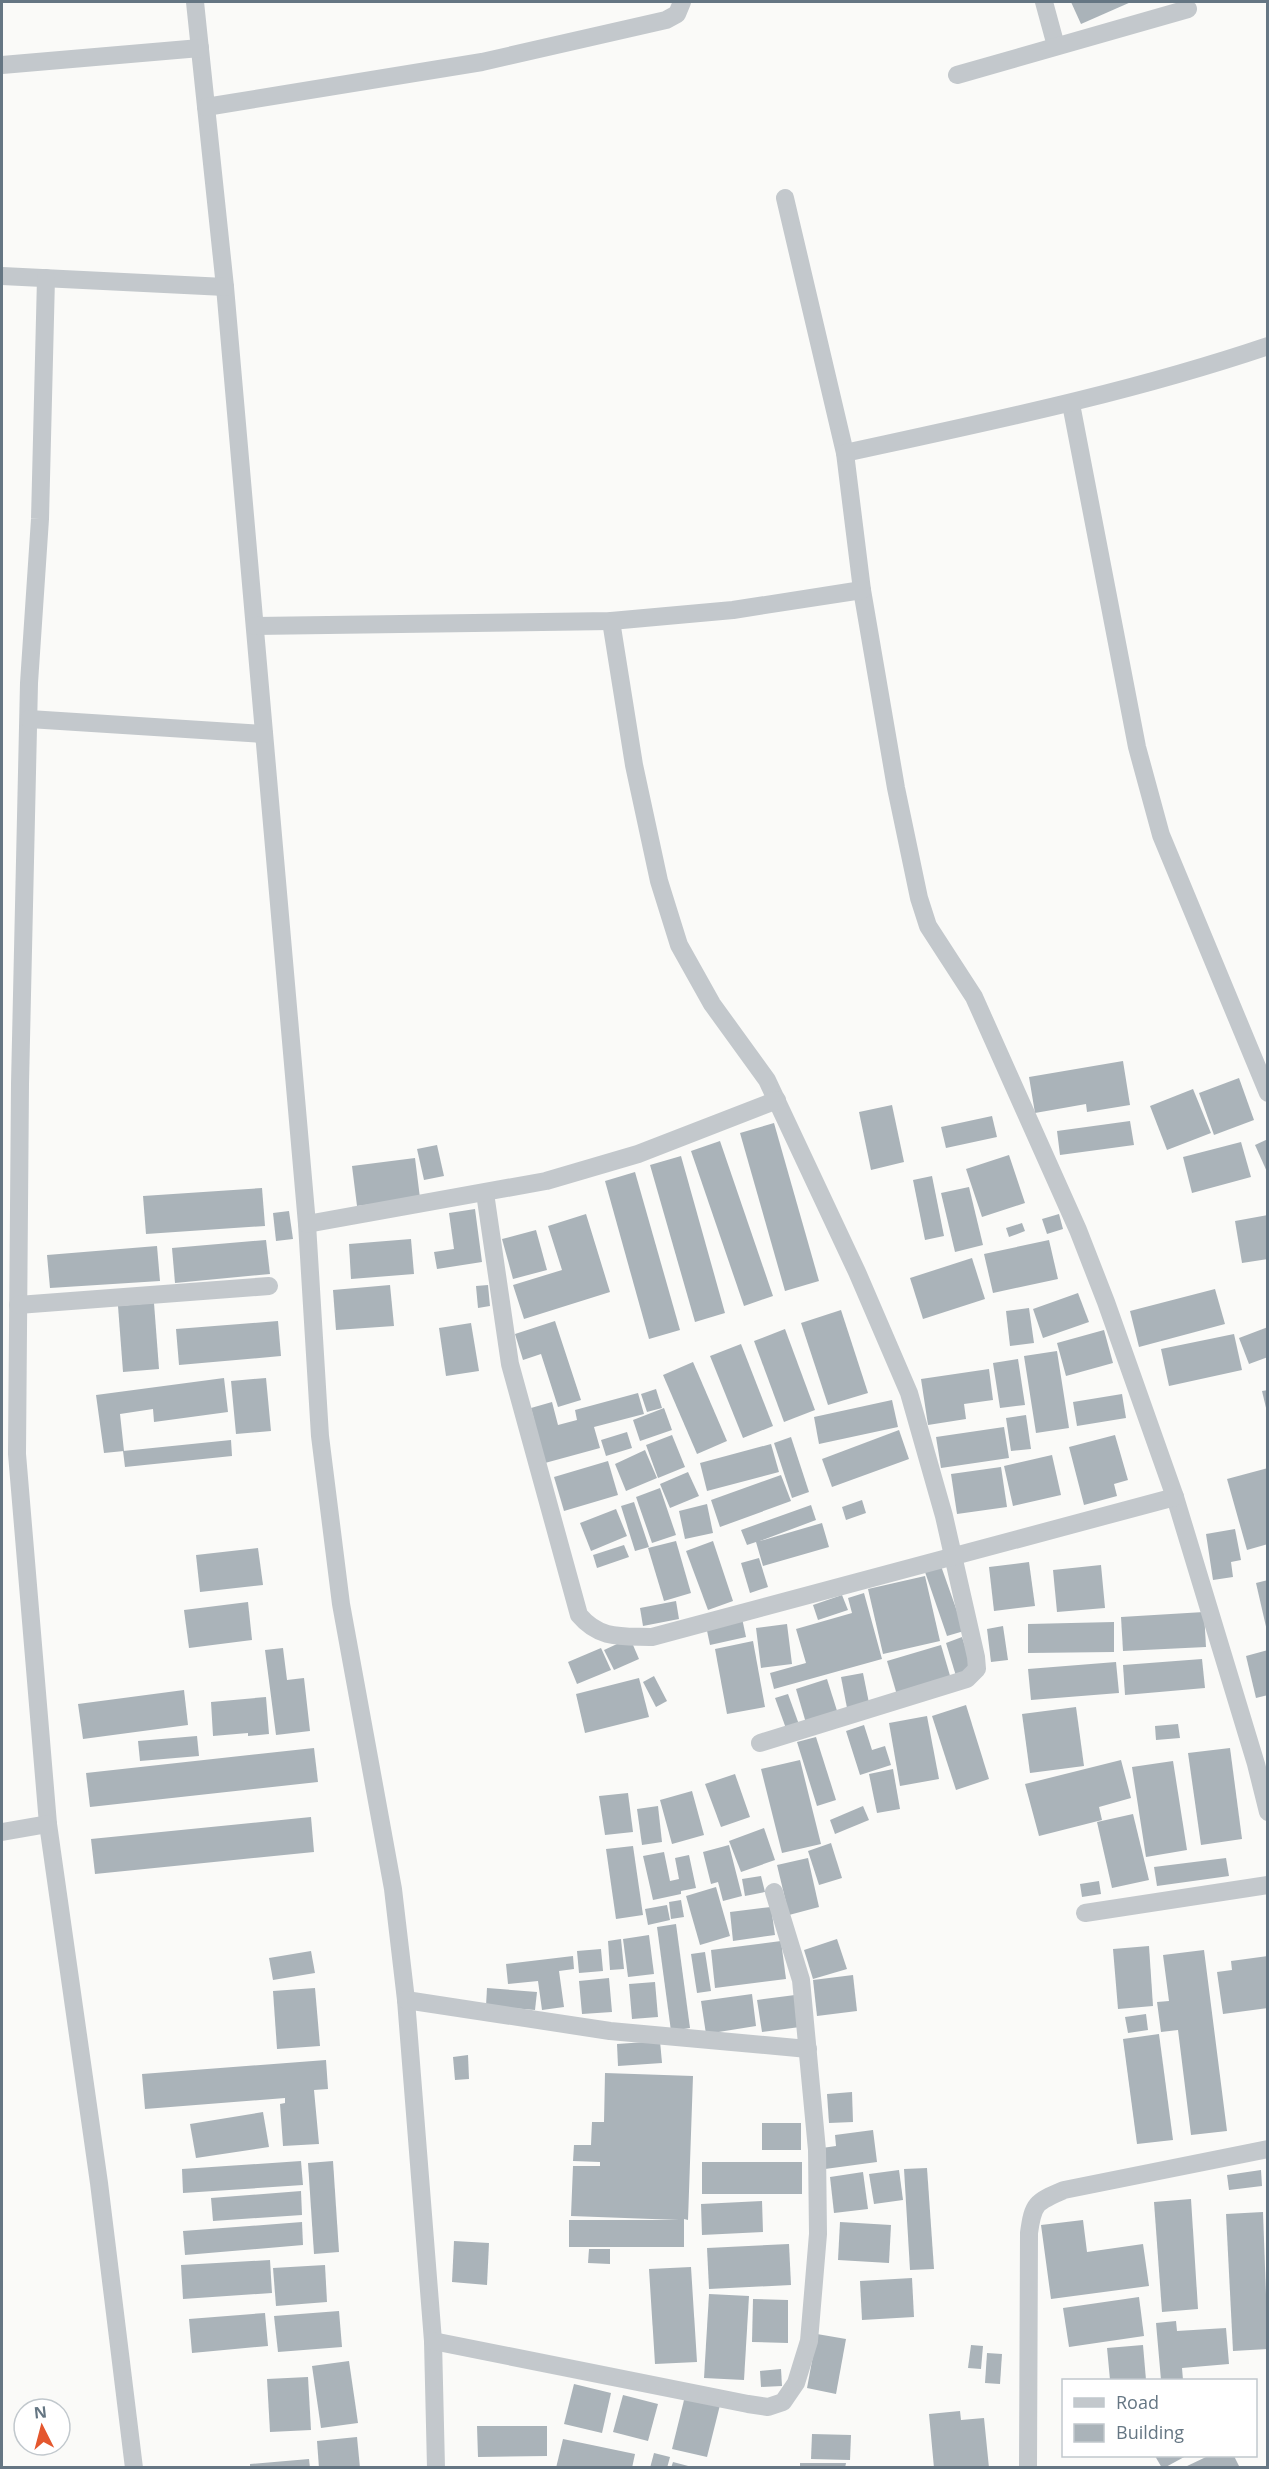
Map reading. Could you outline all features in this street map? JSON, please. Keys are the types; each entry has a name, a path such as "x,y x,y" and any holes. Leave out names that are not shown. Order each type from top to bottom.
{"street":[{"path":"195,2 225,287 308,1224 320,1436 341,1604 393,1889 406,2000 434,2341 440,2467"},
{"path":"206,107 494,59 666,20 677,14 682,2"},
{"path":"1044,2 1056,46"},
{"path":"957,75 1188,9"},
{"path":"2,65 200,48"},
{"path":"785,198 845,453 862,590 896,788 919,898 928,926 974,997 1078,1230 1175,1497 1256,1764 1268,1812"},
{"path":"2,276 225,287"},
{"path":"46,278 40,519 28,719 20,1084 17,1454 48,1824 99,2182 134,2468"},
{"path":"845,453 1071,404 1215,364 1268,346"},
{"path":"1071,404 1137,747 1161,835 1268,1093"},
{"path":"255,626 611,621 733,610 862,590"},
{"path":"611,621 634,765 659,881 679,945 712,1004 767,1080 857,1272 909,1393 944,1516 976,1657 977,1669 967,1679 760,1743"},
{"path":"28,719 264,734"},
{"path":"308,1224 546,1181 639,1154 777,1100"},
{"path":"485,1193 510,1364 579,1615 590,1628 605,1635 652,1637 1175,1497"},
{"path":"18,1305 269,1286"},
{"path":"2,1832 48,1824"},
{"path":"1085,1913 1268,1885"},
{"path":"434,2341 748,2404 768,2407 783,2402 796,2384 809,2341 817,2244 817,2150 801,1980 774,1892"},
{"path":"406,2000 610,2031 808,2049"},
{"path":"1028,2468 1029,2233 1032,2210 1045,2198 1064,2190 1268,2149"}],"building":[{"path":"1071,2 1131,2 1081,24"},
{"path":"1123,1061 1130,1105 1087,1112 1086,1104 1035,1113 1029,1077"},
{"path":"1239,1078 1254,1120 1214,1135 1199,1093"},
{"path":"1193,1089 1211,1133 1167,1150 1150,1106"},
{"path":"892,1105 904,1162 871,1170 859,1112"},
{"path":"992,1116 997,1137 946,1148 941,1127"},
{"path":"1130,1121 1134,1145 1060,1155 1057,1131"},
{"path":"774,1123 819,1281 785,1291 740,1133"},
{"path":"1268,1139 1268,1174 1255,1145"},
{"path":"720,1141 773,1296 744,1306 691,1151"},
{"path":"1241,1142 1251,1177 1192,1193 1183,1157"},
{"path":"437,1145 444,1176 424,1180 417,1149"},
{"path":"1009,1155 1025,1203 982,1217 966,1169"},
{"path":"681,1156 725,1313 695,1322 650,1165"},
{"path":"415,1158 420,1198 357,1206 352,1166"},
{"path":"635,1172 680,1330 649,1339 605,1181"},
{"path":"932,1176 944,1236 925,1240 913,1180"},
{"path":"969,1187 983,1245 955,1252 941,1193"},
{"path":"262,1188 265,1226 146,1234 143,1196"},
{"path":"475,1209 482,1262 437,1269 434,1252 454,1249 449,1213"},
{"path":"289,1211 293,1239 276,1241 273,1213"},
{"path":"586,1214 610,1292 524,1319 513,1285 562,1270 548,1226"},
{"path":"1059,1214 1063,1229 1047,1234 1042,1219"},
{"path":"1268,1215 1268,1259 1242,1263 1235,1221"},
{"path":"1022,1223 1025,1231 1009,1237 1006,1228"},
{"path":"536,1230 547,1270 513,1279 502,1239"},
{"path":"411,1239 414,1274 351,1279 349,1244"},
{"path":"266,1240 270,1274 175,1283 172,1248"},
{"path":"1049,1240 1058,1279 993,1293 984,1254"},
{"path":"157,1246 160,1281 50,1288 47,1255"},
{"path":"972,1258 985,1299 923,1319 910,1278"},
{"path":"390,1285 394,1326 336,1330 333,1290"},
{"path":"488,1285 490,1306 478,1308 476,1286"},
{"path":"1215,1289 1225,1324 1139,1347 1130,1311"},
{"path":"1078,1293 1089,1322 1043,1338 1033,1309"},
{"path":"154,1303 159,1369 123,1372 118,1306"},
{"path":"1029,1308 1034,1343 1010,1346 1006,1311"},
{"path":"841,1310 868,1393 828,1405 801,1323"},
{"path":"278,1321 281,1356 179,1365 176,1329"},
{"path":"555,1321 581,1400 558,1407 541,1354 523,1360 515,1334"},
{"path":"471,1323 479,1371 446,1376 439,1328"},
{"path":"1268,1327 1268,1357 1249,1364 1239,1338"},
{"path":"785,1329 815,1410 784,1422 754,1341"},
{"path":"1104,1330 1113,1363 1066,1376 1057,1343"},
{"path":"1234,1334 1242,1370 1169,1386 1161,1349"},
{"path":"741,1344 773,1426 743,1438 710,1356"},
{"path":"1057,1351 1069,1428 1036,1433 1024,1356"},
{"path":"1018,1359 1025,1405 1000,1408 993,1363"},
{"path":"693,1362 727,1441 697,1454 663,1375"},
{"path":"989,1369 993,1400 964,1404 966,1419 928,1425 921,1379"},
{"path":"224,1378 228,1412 154,1422 153,1409 120,1414 124,1451 104,1453 96,1395"},
{"path":"266,1378 271,1431 236,1434 231,1381"},
{"path":"656,1389 662,1408 647,1412 641,1394"},
{"path":"1268,1390 1268,1412 1267,1412 1262,1391"},
{"path":"638,1393 644,1414 594,1427 600,1448 545,1463 531,1408 552,1402 558,1425 577,1420 575,1410"},
{"path":"1122,1394 1126,1418 1077,1426 1073,1402"},
{"path":"892,1400 898,1427 819,1444 814,1417"},
{"path":"664,1408 672,1430 640,1441 633,1420"},
{"path":"1026,1415 1031,1449 1011,1451 1006,1418"},
{"path":"1004,1427 1009,1458 941,1468 936,1437"},
{"path":"899,1430 909,1459 832,1487 822,1459"},
{"path":"627,1432 632,1448 606,1456 601,1440"},
{"path":"672,1435 685,1467 658,1478 646,1445"},
{"path":"1115,1435 1128,1480 1114,1484 1117,1496 1084,1505 1069,1447"},
{"path":"791,1437 809,1492 792,1498 774,1443"},
{"path":"231,1440 232,1456 125,1467 123,1451"},
{"path":"771,1444 779,1472 707,1491 700,1463"},
{"path":"645,1450 657,1478 626,1491 615,1464"},
{"path":"1052,1455 1061,1495 1013,1506 1004,1466"},
{"path":"608,1461 618,1495 564,1511 554,1477"},
{"path":"1001,1467 1007,1507 957,1514 951,1474"},
{"path":"1268,1468 1268,1544 1247,1550 1227,1479"},
{"path":"688,1472 699,1496 670,1508 660,1484"},
{"path":"781,1475 791,1501 720,1527 711,1500"},
{"path":"660,1488 676,1535 652,1543 636,1497"},
{"path":"862,1500 866,1513 846,1520 842,1507"},
{"path":"634,1502 649,1547 635,1551 621,1506"},
{"path":"707,1504 713,1533 685,1539 679,1511"},
{"path":"811,1505 816,1520 760,1541 822,1523 829,1547 763,1566 756,1542 747,1545 741,1530"},
{"path":"616,1509 627,1536 591,1551 580,1523"},
{"path":"1235,1529 1241,1560 1231,1562 1233,1577 1213,1580 1206,1534"},
{"path":"676,1541 691,1593 664,1601 648,1548"},
{"path":"713,1541 733,1601 708,1610 686,1551"},
{"path":"624,1545 629,1557 597,1568 593,1555"},
{"path":"258,1548 263,1585 200,1592 196,1555"},
{"path":"759,1558 768,1587 750,1593 741,1563"},
{"path":"1029,1562 1035,1606 994,1611 989,1567"},
{"path":"1101,1565 1105,1608 1057,1612 1053,1570"},
{"path":"941,1566 964,1631 947,1636 925,1572"},
{"path":"925,1576 940,1641 883,1654 868,1589"},
{"path":"1268,1580 1268,1631 1267,1631 1256,1583"},
{"path":"864,1593 882,1659 774,1689 770,1673 806,1663 796,1629 852,1613 848,1598"},
{"path":"842,1595 848,1610 818,1620 813,1605"},
{"path":"676,1601 679,1619 643,1626 640,1608"},
{"path":"248,1602 252,1640 189,1648 184,1610"},
{"path":"1204,1612 1206,1647 1123,1651 1121,1617"},
{"path":"742,1618 746,1637 710,1645 706,1626"},
{"path":"1114,1622 1114,1652 1028,1653 1028,1624"},
{"path":"787,1624 792,1664 761,1668 756,1628"},
{"path":"1003,1626 1008,1660 991,1662 987,1629"},
{"path":"962,1637 973,1671 956,1676 946,1643"},
{"path":"630,1638 639,1659 614,1670 604,1650"},
{"path":"753,1641 765,1707 727,1714 715,1649"},
{"path":"941,1645 951,1679 897,1695 887,1661"},
{"path":"283,1648 287,1680 304,1678 310,1731 276,1735 265,1650"},
{"path":"601,1648 611,1670 577,1684 568,1662"},
{"path":"1268,1650 1268,1695 1256,1698 1246,1656"},
{"path":"1202,1659 1205,1688 1125,1695 1123,1665"},
{"path":"1116,1662 1119,1693 1031,1700 1028,1669"},
{"path":"863,1673 869,1703 847,1708 841,1677"},
{"path":"654,1676 667,1701 656,1707 643,1682"},
{"path":"639,1678 649,1717 585,1733 576,1694"},
{"path":"827,1679 838,1714 806,1723 796,1689"},
{"path":"184,1690 188,1725 83,1739 78,1704"},
{"path":"788,1694 801,1730 788,1734 775,1698"},
{"path":"266,1697 269,1734 213,1736 211,1702"},
{"path":"966,1705 989,1779 956,1790 932,1716"},
{"path":"1076,1707 1084,1766 1030,1773 1022,1714"},
{"path":"927,1716 939,1779 900,1786 889,1723"},
{"path":"1178,1724 1180,1738 1156,1740 1155,1726"},
{"path":"864,1725 872,1750 885,1746 891,1765 860,1775 846,1731"},
{"path":"197,1736 199,1756 140,1761 138,1741"},
{"path":"816,1737 836,1800 817,1806 797,1742"},
{"path":"314,1748 318,1782 90,1807 86,1773"},
{"path":"1230,1748 1242,1839 1201,1845 1188,1753"},
{"path":"800,1760 821,1844 782,1853 761,1769"},
{"path":"1121,1760 1131,1798 1099,1807 1102,1820 1039,1836 1025,1784"},
{"path":"1173,1761 1187,1850 1146,1857 1132,1767"},
{"path":"893,1769 900,1809 877,1813 869,1774"},
{"path":"735,1774 750,1817 721,1827 705,1784"},
{"path":"692,1791 704,1835 672,1844 660,1800"},
{"path":"628,1793 633,1832 605,1835 599,1796"},
{"path":"658,1806 662,1842 642,1845 637,1809"},
{"path":"863,1806 869,1820 835,1834 830,1820"},
{"path":"1133,1814 1149,1880 1112,1888 1097,1822"},
{"path":"311,1817 314,1852 95,1874 91,1839"},
{"path":"764,1828 775,1860 741,1872 729,1841"},
{"path":"831,1843 842,1878 819,1885 808,1851"},
{"path":"729,1845 742,1896 723,1901 718,1882 711,1884 703,1852"},
{"path":"633,1846 643,1915 616,1919 606,1849"},
{"path":"664,1852 670,1881 679,1879 675,1858 689,1855 696,1888 653,1900 643,1856"},
{"path":"808,1858 819,1907 789,1915 777,1865"},
{"path":"1226,1858 1229,1876 1157,1886 1154,1867"},
{"path":"761,1876 765,1892 745,1896 742,1879"},
{"path":"1099,1881 1101,1894 1082,1897 1080,1884"},
{"path":"716,1887 730,1936 700,1945 686,1896"},
{"path":"681,1900 684,1917 671,1919 669,1902"},
{"path":"667,1905 670,1920 648,1925 645,1909"},
{"path":"771,1907 775,1935 733,1941 730,1912"},
{"path":"676,1924 690,2028 671,2031 657,1927"},
{"path":"649,1935 654,1974 628,1977 623,1939"},
{"path":"621,1939 624,1969 610,1970 608,1941"},
{"path":"837,1939 847,1969 813,1979 804,1950"},
{"path":"781,1941 786,1979 715,1988 711,1950"},
{"path":"1149,1946 1153,2006 1118,2009 1113,1949"},
{"path":"601,1949 603,1971 579,1973 577,1951"},
{"path":"1204,1950 1227,2131 1191,2135 1178,2030 1161,2032 1157,2002 1169,2001 1163,1955"},
{"path":"311,1951 315,1973 273,1980 269,1958"},
{"path":"705,1952 711,1991 697,1993 691,1954"},
{"path":"573,1956 574,1969 559,1971 564,2007 542,2010 538,1981 508,1984 506,1964"},
{"path":"1268,1956 1268,2008 1223,2014 1217,1972 1232,1970 1231,1961"},
{"path":"853,1975 857,2011 817,2016 813,1980"},
{"path":"609,1978 612,2012 582,2014 579,1981"},
{"path":"655,1982 658,2017 632,2019 629,1984"},
{"path":"315,1988 320,2046 277,2049 273,1991"},
{"path":"487,1988 537,1992 535,2010 486,2006"},
{"path":"752,1994 756,2026 706,2034 701,2001"},
{"path":"795,1995 800,2027 762,2032 757,2000"},
{"path":"1146,2014 1148,2030 1128,2033 1125,2017"},
{"path":"1159,2034 1173,2140 1137,2144 1123,2039"},
{"path":"660,2041 662,2063 618,2066 617,2044"},
{"path":"468,2055 469,2079 455,2080 453,2057"},
{"path":"326,2060 328,2089 314,2090 319,2144 283,2146 280,2104 285,2103 285,2098 145,2109 142,2074"},
{"path":"605,2073 693,2076 688,2220 684,2219 684,2247 569,2247 569,2220 679,2220 571,2216 573,2166 600,2166 600,2162 573,2161 574,2145 591,2145 592,2122 604,2122"},
{"path":"852,2092 853,2122 829,2123 827,2094"},
{"path":"263,2112 269,2147 196,2158 190,2124"},
{"path":"762,2123 801,2123 801,2150 762,2150"},
{"path":"873,2130 877,2162 825,2169 822,2148 836,2146 835,2135"},
{"path":"301,2161 303,2185 183,2193 182,2169"},
{"path":"333,2161 339,2252 314,2254 308,2163"},
{"path":"702,2162 802,2162 802,2194 702,2194"},
{"path":"927,2168 934,2269 910,2270 904,2169"},
{"path":"899,2170 903,2200 874,2204 869,2174"},
{"path":"1261,2170 1262,2186 1229,2190 1227,2175"},
{"path":"863,2172 868,2209 834,2213 830,2177"},
{"path":"301,2191 302,2215 213,2221 211,2198"},
{"path":"1191,2199 1198,2309 1162,2312 1154,2202"},
{"path":"762,2201 763,2232 702,2235 701,2204"},
{"path":"1263,2212 1268,2349 1233,2351 1226,2214"},
{"path":"1083,2220 1087,2252 1143,2244 1149,2286 1051,2299 1041,2225"},
{"path":"302,2222 303,2245 185,2255 183,2231"},
{"path":"840,2222 891,2225 889,2263 838,2260"},
{"path":"454,2241 489,2243 487,2285 452,2282"},
{"path":"789,2244 791,2285 709,2289 707,2248"},
{"path":"589,2249 610,2249 610,2264 588,2263"},
{"path":"270,2260 272,2293 183,2299 181,2265"},
{"path":"325,2265 327,2302 276,2306 273,2268"},
{"path":"691,2267 697,2362 655,2364 649,2269"},
{"path":"912,2278 914,2317 862,2320 860,2281"},
{"path":"709,2294 749,2296 744,2380 704,2378"},
{"path":"1139,2297 1144,2336 1069,2347 1063,2308"},
{"path":"753,2299 788,2300 788,2343 752,2342"},
{"path":"339,2311 342,2347 278,2352 274,2316"},
{"path":"265,2313 268,2346 192,2353 189,2319"},
{"path":"1176,2321 1177,2331 1226,2328 1229,2364 1182,2368 1183,2379 1161,2379 1156,2323"},
{"path":"817,2334 846,2339 836,2394 807,2388"},
{"path":"971,2345 983,2346 981,2369 968,2368"},
{"path":"1143,2345 1146,2379 1110,2379 1107,2348"},
{"path":"987,2353 1002,2354 1000,2384 985,2383"},
{"path":"349,2361 358,2423 321,2428 312,2366"},
{"path":"781,2369 782,2386 761,2387 760,2371"},
{"path":"308,2377 311,2430 270,2432 267,2379"},
{"path":"574,2384 611,2393 602,2433 564,2424"},
{"path":"623,2395 658,2404 648,2441 613,2432"},
{"path":"685,2396 720,2405 707,2457 672,2449"},
{"path":"960,2411 961,2420 984,2418 989,2468 934,2468 929,2414"},
{"path":"477,2426 547,2426 547,2456 478,2457"},
{"path":"812,2434 851,2435 850,2460 811,2459"},
{"path":"357,2437 360,2468 319,2468 317,2441"},
{"path":"563,2439 635,2454 632,2468 556,2468"},
{"path":"654,2453 670,2457 667,2468 650,2468"},
{"path":"1156,2457 1184,2457 1164,2468"},
{"path":"1206,2457 1234,2457 1240,2468 1183,2468"},
{"path":"309,2459 310,2468 250,2468 250,2464"},
{"path":"673,2462 692,2467 692,2468 671,2468"},
{"path":"800,2463 846,2463 845,2468 800,2468"}]}
